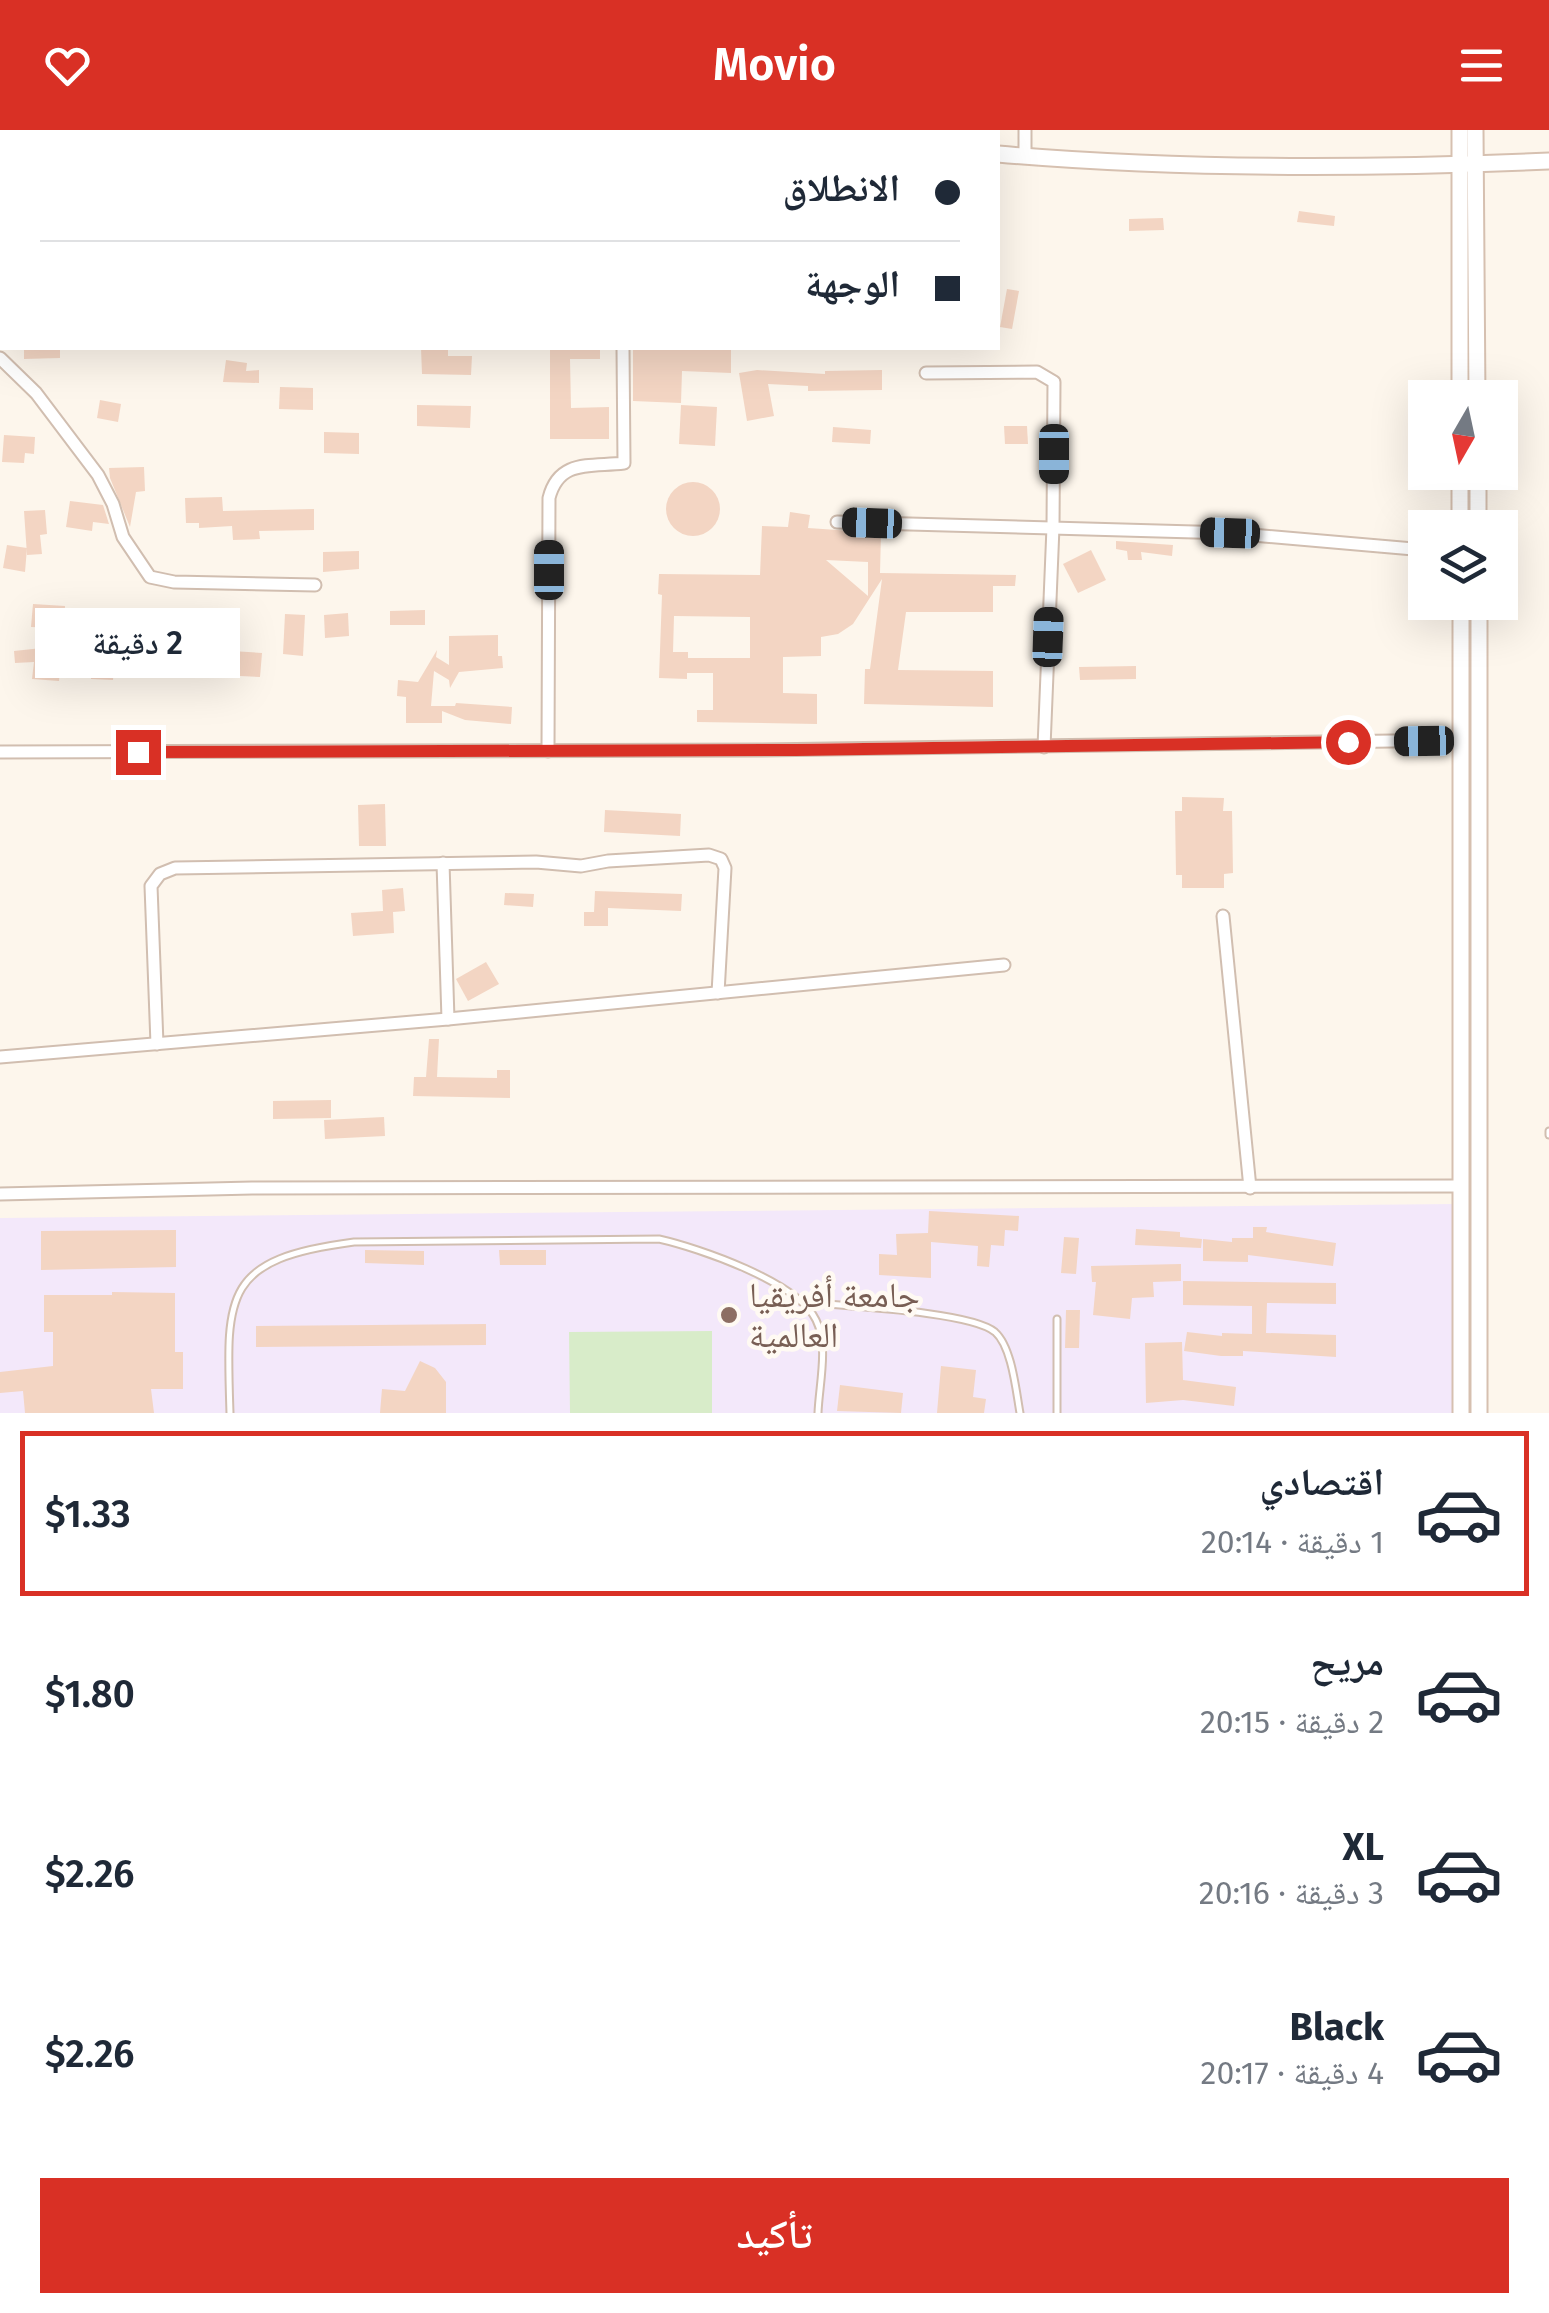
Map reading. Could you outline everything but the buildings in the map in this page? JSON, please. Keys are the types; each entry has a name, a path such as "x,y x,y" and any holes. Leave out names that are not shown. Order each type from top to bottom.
{"street":[{"path":"1025,130 1026,157"},
{"path":"1460,130 1468,163 1477,380"},
{"path":"1461,380 1468,163 1475,130"},
{"path":"1000,154 1116,162 1426,166 1549,161"},
{"path":"548,751 549,498 554,479 565,470 624,463 623,350"},
{"path":"0,358 36,393 98,476 124,537 150,577 174,582 315,585"},
{"path":"926,373 1038,372 1054,382 1044,747"},
{"path":"837,522 1230,533 1408,549"},
{"path":"1461,620 1461,1413"},
{"path":"1479,620 1479,1413"},
{"path":"0,752 1044,747 1462,740"},
{"path":"157,1044 151,886 160,874 175,868 536,862 581,866 709,855 721,859 724,868 718,992"},
{"path":"443,863 448,1019"},
{"path":"1223,916 1250,1188"},
{"path":"0,1057 448,1019 1004,965"},
{"path":"0,1194 252,1188 1460,1186"}],"lane":[{"path":"230,1413 228,1332 233,1306 241,1289 264,1264 306,1248 354,1242 660,1239 699,1248 755,1273 816,1317 822,1338 818,1413"},
{"path":"800,1302 951,1318 994,1331 1002,1341 1014,1374 1020,1413"},
{"path":"1056,1413 1057,1319"}],"shaded area":[{"name":"جامعة أفريقيا العالمية","path":"1456,1204 1458,1413 0,1413 0,1218"}],"green space":[{"path":"712,1331 712,1413 570,1413 569,1332"}],"place":[{"name":"جامعة أفريقيا العالمية","path":"729,1315"}],"route":[{"path":"138,752 796,750 1348,742"}]}
